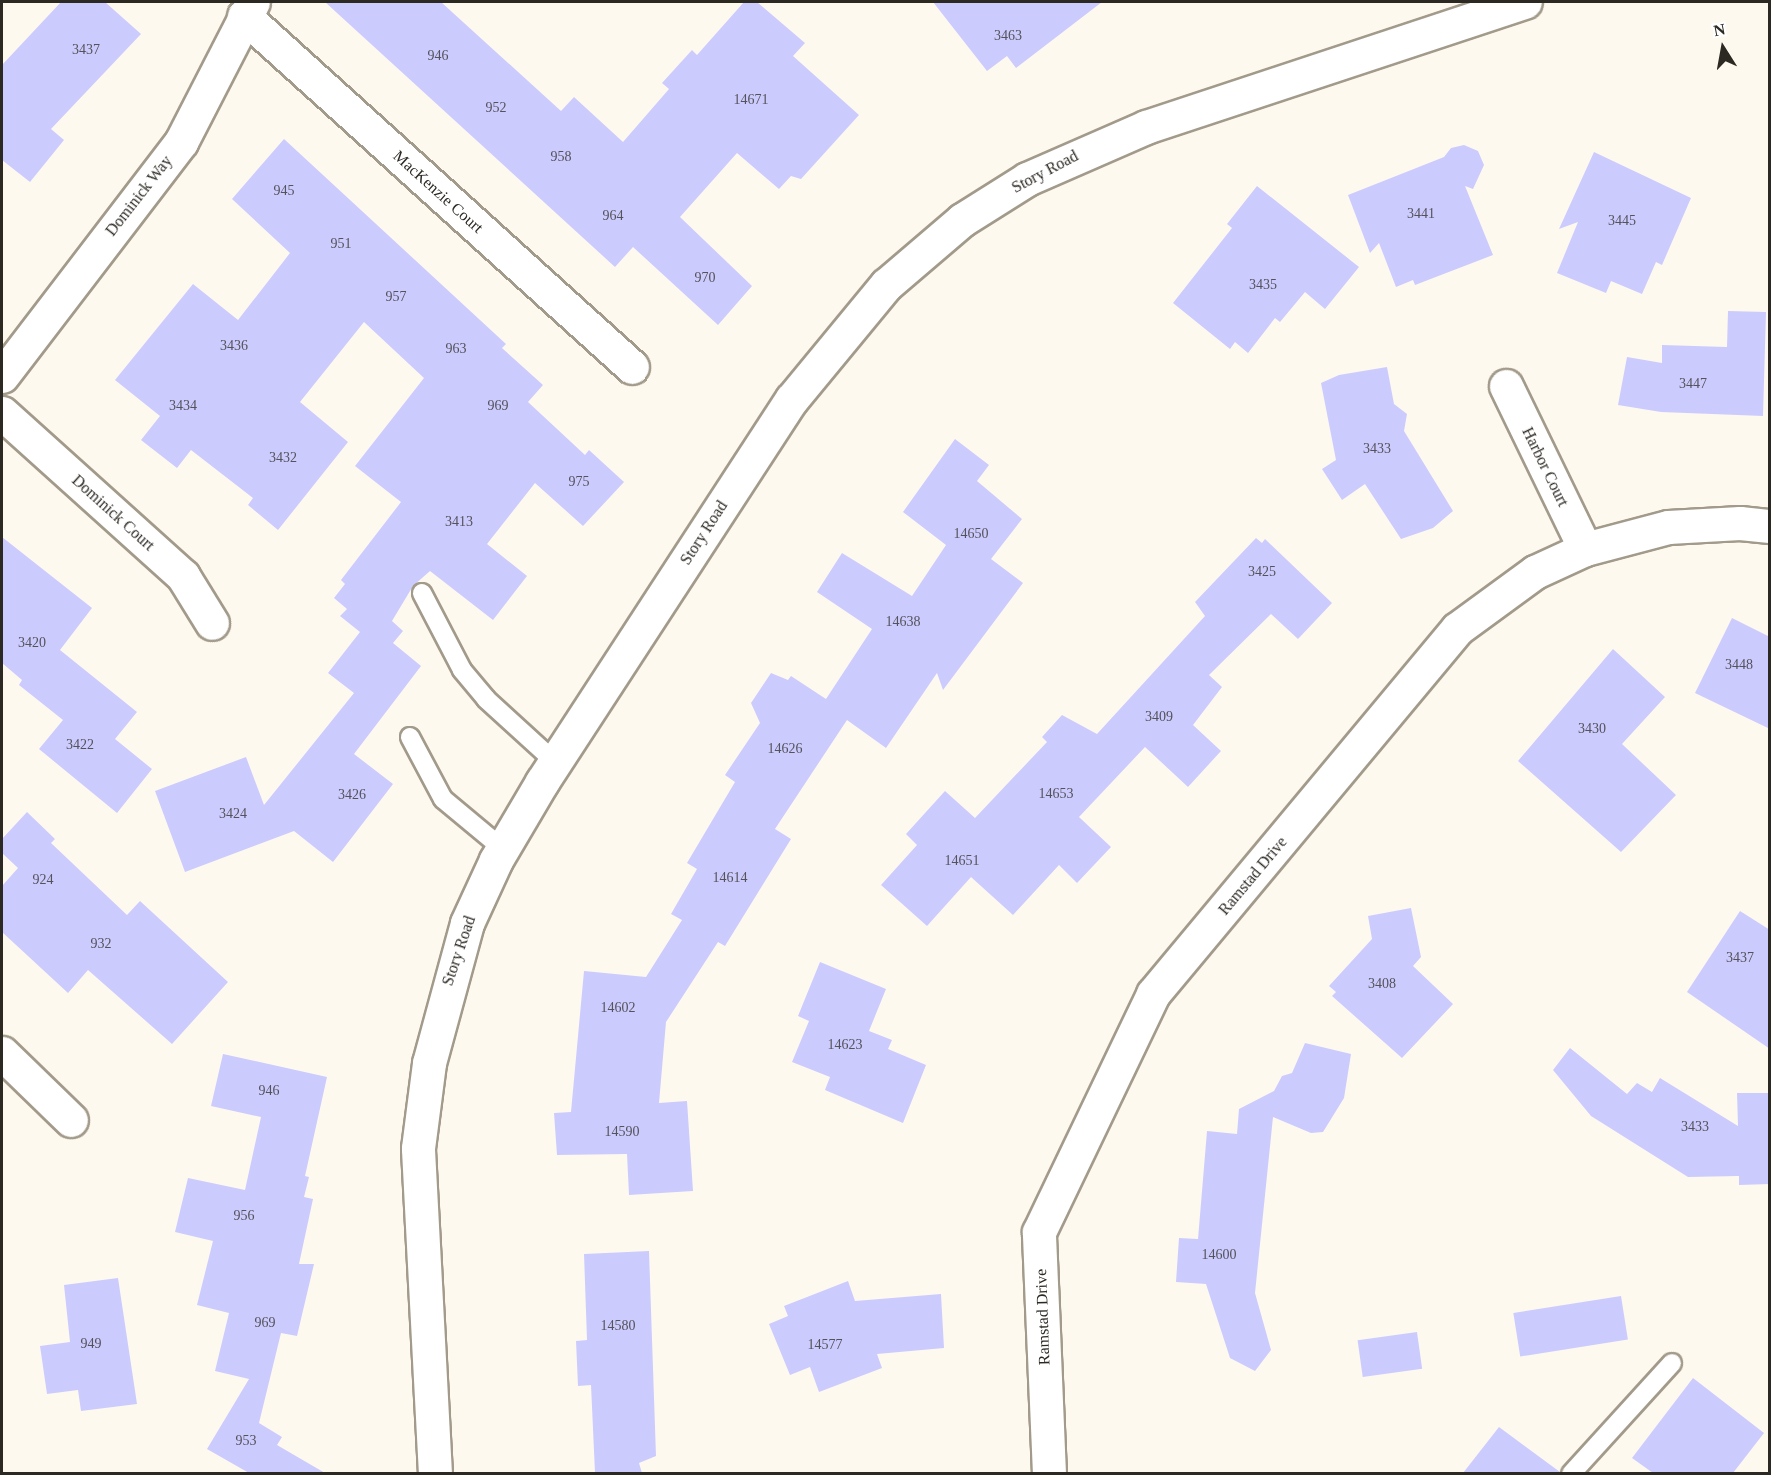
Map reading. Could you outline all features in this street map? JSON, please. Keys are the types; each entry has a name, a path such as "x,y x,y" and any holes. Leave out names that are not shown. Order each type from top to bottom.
{"street":[{"name":"Story Road","path":"435,1473 418,1148 429,1063 443,997 467,922 503,849 555,762 792,399 886,285 962,220 1027,179 1096,145 1525,2"},
{"name":"MacKenzie Court","path":"249,9 632,367"},
{"name":"Dominick Way","path":"2,376 181,142 249,9"},
{"name":"Harbor Court","path":"1506,386 1585,549"},
{"name":"Dominick Court","path":"2,413 183,576 212,623"},
{"name":"Ramstad Drive","path":"1049,1473 1039,1232 1153,994 1457,629 1535,572 1585,549 1668,527 1740,523 1770,526"},
{"path":"2,1053 71,1120"}],"lane":[{"path":"422,593 462,670 486,699 555,762"},
{"path":"410,737 443,799 503,849"},
{"path":"1571,1473 1672,1363"}],"building":[{"path":"61,2 105,2 141,34 51,129 64,140 30,182 2,160 2,65"},
{"path":"325,2 441,2 561,111 574,97 623,142 669,89 662,83 692,50 697,55 744,2 757,2 805,43 793,56 859,115 801,179 791,176 779,189 737,153 680,217 752,286 718,325 633,247 615,267"},
{"path":"933,2 1102,2 1016,68 1007,56 987,71"},
{"path":"284,139 506,344 502,348 543,385 528,402 585,455 589,450 624,482 583,526 535,483 487,544 527,576 493,620 430,571 413,586 392,621 403,631 393,643 421,666 354,754 393,784 333,862 294,831 185,872 155,791 246,757 264,805 354,693 328,673 360,632 340,616 347,609 334,598 345,584 341,580 401,502 355,466 424,378 364,322 300,402 348,442 278,530 248,505 253,498 191,450 177,468 141,440 160,416 115,380 193,284 238,320 290,253 232,199"},
{"path":"1464,145 1478,151 1484,165 1473,189 1465,186 1493,255 1415,285 1413,280 1396,287 1379,243 1370,253 1348,195 1444,157 1451,148"},
{"path":"1594,152 1691,198 1662,265 1656,262 1642,294 1611,281 1606,293 1557,273 1578,222 1559,229"},
{"path":"1257,186 1359,267 1325,309 1305,292 1280,322 1275,318 1248,353 1235,342 1230,349 1173,303 1232,228 1227,224"},
{"path":"1728,311 1766,312 1763,416 1661,412 1618,405 1627,357 1662,363 1662,345 1727,347"},
{"path":"1387,367 1394,404 1407,414 1404,431 1453,511 1433,528 1401,539 1365,484 1342,500 1322,469 1336,460 1321,383 1339,375"},
{"path":"955,439 989,465 977,481 1022,519 991,559 1023,583 943,690 937,673 886,748 847,720 775,829 791,839 725,946 718,942 666,1022 659,1103 687,1101 693,1191 629,1195 627,1154 557,1155 554,1113 571,1112 584,971 646,977 682,920 671,914 697,869 687,863 735,782 725,775 760,723 751,703 771,673 788,680 791,676 826,699 872,629 817,592 842,553 912,596 946,545 903,512"},
{"path":"2,537 92,608 60,650 137,712 115,739 152,769 117,813 39,749 63,720 19,685 22,680 2,663"},
{"path":"1256,538 1262,543 1265,539 1332,603 1298,639 1271,614 1209,675 1222,687 1193,725 1221,751 1188,787 1145,747 1079,817 1111,847 1077,883 1059,865 1013,915 971,877 927,926 881,885 917,845 906,834 945,791 975,818 1047,742 1042,737 1062,715 1097,734 1205,616 1195,602"},
{"path":"1732,618 1770,637 1770,729 1695,693"},
{"path":"1613,649 1665,697 1622,744 1676,795 1621,852 1518,761"},
{"path":"27,812 55,839 51,843 127,915 140,901 228,982 172,1044 88,970 68,993 2,932 2,886 18,868 2,853 2,839"},
{"path":"1411,908 1421,957 1413,966 1453,1004 1402,1058 1332,996 1336,992 1329,986 1372,939 1368,916"},
{"path":"1740,911 1770,930 1770,1049 1687,992"},
{"path":"820,962 886,989 869,1031 892,1040 888,1049 926,1065 903,1123 825,1090 830,1077 792,1062 809,1021 798,1016"},
{"path":"1305,1043 1351,1054 1344,1098 1323,1132 1311,1133 1273,1117 1255,1293 1271,1350 1255,1371 1230,1358 1206,1284 1176,1282 1179,1238 1198,1239 1207,1131 1237,1134 1239,1109 1274,1091 1282,1076 1292,1073"},
{"path":"1570,1048 1627,1094 1637,1083 1652,1092 1660,1078 1738,1126 1737,1093 1770,1093 1770,1184 1739,1185 1739,1176 1688,1177 1591,1116 1553,1070"},
{"path":"223,1054 327,1077 305,1176 309,1177 304,1197 313,1199 299,1264 314,1264 297,1336 281,1333 259,1423 282,1437 277,1445 325,1473 249,1473 207,1449 249,1379 215,1371 229,1313 197,1305 213,1241 175,1232 188,1178 245,1190 261,1117 211,1106"},
{"path":"649,1251 656,1456 639,1463 642,1473 595,1473 591,1385 578,1386 576,1341 587,1340 584,1254"},
{"path":"118,1278 137,1404 81,1411 78,1390 47,1394 40,1346 70,1342 64,1285"},
{"path":"848,1281 855,1301 941,1294 944,1348 877,1354 882,1368 819,1392 810,1367 790,1375 769,1324 788,1316 784,1306"},
{"path":"1621,1296 1628,1339 1520,1357 1513,1313"},
{"path":"1417,1332 1422,1369 1363,1377 1358,1340"},
{"path":"1693,1378 1764,1433 1733,1473 1653,1473 1632,1458"},
{"path":"1499,1427 1560,1472 1560,1473 1463,1473"}]}
